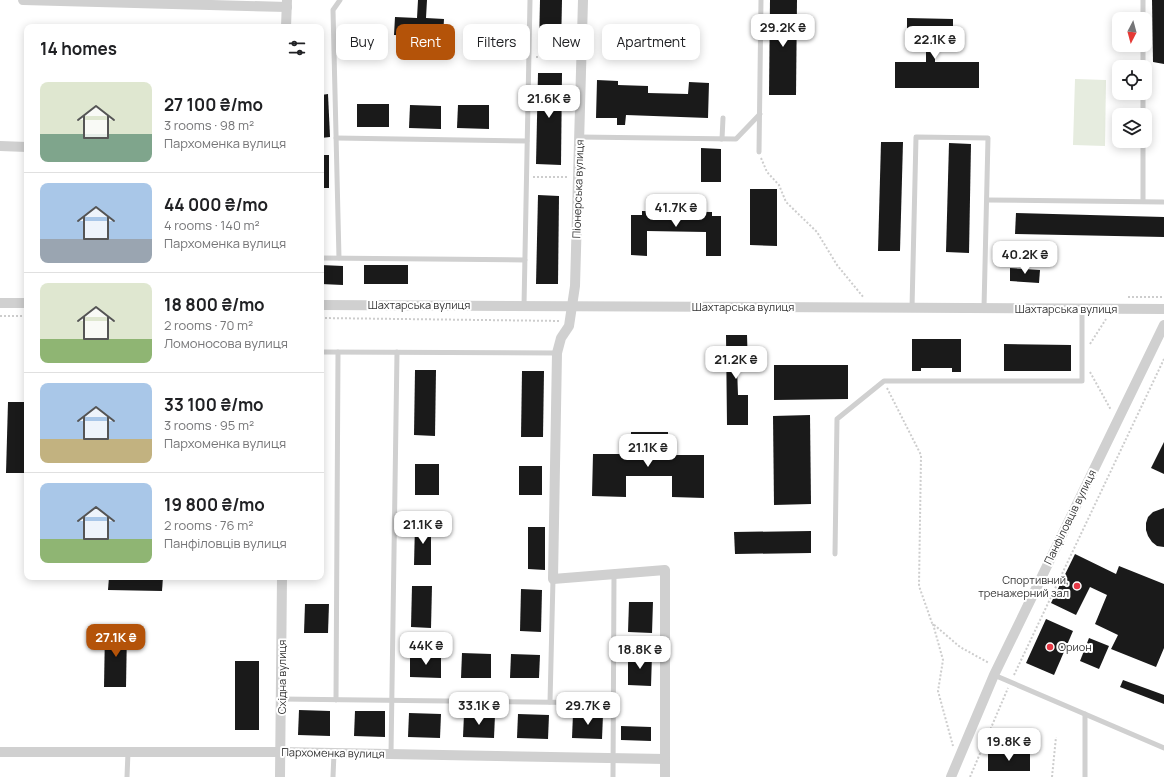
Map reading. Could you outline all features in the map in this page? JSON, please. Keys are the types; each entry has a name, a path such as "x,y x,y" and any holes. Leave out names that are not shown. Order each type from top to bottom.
{"street":[{"path":"23,0 287,4 286,24"},
{"name":"Піонерська вулиця","path":"553,579 557,353 562,338 569,326 575,286 583,0"},
{"path":"0,146 24,147"},
{"path":"0,303 24,303"},
{"name":"Шахтарська вулиця","path":"324,305 1164,310"},
{"name":"Панфіловців вулиця","path":"952,777 995,671 1164,325"},
{"path":"553,579 665,570 665,777"},
{"name":"Східна вулиця","path":"280,777 282,580"},
{"name":"Пархоменка вулиця","path":"0,752 281,752 665,759"}],"lane":[{"path":"339,258 333,10 340,0"},
{"path":"530,0 530,24"},
{"path":"759,152 761,0"},
{"path":"1143,0 1143,12"},
{"path":"524,306 529,60"},
{"path":"579,137 736,140 760,114"},
{"path":"722,139 723,118"},
{"path":"912,308 916,137 988,138 984,308"},
{"path":"336,138 527,141"},
{"path":"1143,148 1143,201"},
{"path":"986,200 1163,202"},
{"path":"324,258 525,260"},
{"path":"835,554 837,419 884,381 1082,381 1082,309"},
{"path":"324,352 557,353"},
{"path":"336,700 338,352"},
{"path":"391,754 397,352"},
{"path":"613,777 614,574"},
{"path":"550,702 553,579"},
{"path":"995,671 1011,682 1164,748"},
{"path":"281,699 613,703"},
{"path":"1085,714 1085,777"},
{"path":"127,777 128,752"},
{"path":"333,777 334,753"}],"path":[{"path":"759,152 767,172 779,185 786,202 817,232 837,265 865,298"},
{"path":"527,177 568,177"},
{"path":"1112,309 1082,357 1117,422"},
{"path":"0,316 24,316"},
{"path":"324,318 570,322"},
{"path":"970,777 1011,682 1164,359"},
{"path":"884,381 921,455 919,586 943,660 938,691 958,762"},
{"path":"932,623 960,647 995,671"},
{"path":"1052,777 1056,738"}],"shaded area":[{"path":"1075,79 1106,80 1105,146 1073,145"}],"building":[{"path":"418,0 427,0 426,18 444,19 444,24 396,24 396,35 394,35 395,17 417,18"},
{"path":"540,0 562,0 561,24 539,24"},
{"path":"770,0 797,0 796,95 769,95"},
{"path":"1152,0 1164,0 1164,64 1153,62"},
{"path":"907,18 953,19 953,41 935,41 935,62 979,62 979,88 895,88 895,62 926,62 926,41 907,40"},
{"path":"538,73 562,73 561,165 536,164"},
{"path":"597,80 618,81 618,85 648,86 648,93 688,94 689,82 709,83 708,118 626,115 625,125 617,125 617,118 596,118"},
{"path":"328,94 330,137 324,138 324,95"},
{"path":"357,104 389,104 389,127 357,127"},
{"path":"410,105 441,106 441,129 409,128"},
{"path":"458,105 489,105 489,129 457,128"},
{"path":"881,142 903,142 900,251 878,251"},
{"path":"949,143 971,144 969,253 946,252"},
{"path":"701,148 721,149 721,182 701,182"},
{"path":"324,155 329,155 329,188 324,188"},
{"path":"750,189 777,189 777,246 750,245"},
{"path":"538,195 559,196 558,284 536,284"},
{"path":"642,211 712,212 712,216 721,216 721,256 706,256 706,232 647,231 647,256 631,255 631,215 642,215"},
{"path":"1016,213 1164,217 1164,237 1015,234"},
{"path":"324,265 343,266 343,285 324,284"},
{"path":"364,265 408,265 408,284 364,284"},
{"path":"1010,268 1040,270 1039,283 1010,281"},
{"path":"726,335 747,335 748,367 737,367 738,395 748,395 748,425 727,425"},
{"path":"912,339 961,339 961,372 952,372 952,368 921,368 921,371 912,371"},
{"path":"1004,344 1071,345 1071,371 1004,371"},
{"path":"774,365 848,365 848,399 774,400"},
{"path":"415,370 436,370 435,436 414,435"},
{"path":"522,371 544,371 543,437 521,437"},
{"path":"8,402 24,402 24,473 6,473"},
{"path":"810,415 811,504 774,505 773,416"},
{"path":"631,432 668,432 668,455 704,455 704,498 672,497 672,476 626,476 626,497 592,496 593,454 631,454"},
{"path":"1164,442 1164,474 1151,468"},
{"path":"415,464 439,464 439,495 415,495"},
{"path":"519,466 542,466 542,495 519,495"},
{"path":"1164,508 1164,547 1157,546 1152,542 1146,530 1146,523 1148,517 1153,512"},
{"path":"415,524 431,524 431,565 414,565"},
{"path":"528,527 545,527 545,570 528,569"},
{"path":"811,531 811,553 735,554 734,532"},
{"path":"1075,554 1116,574 1119,566 1164,584 1164,648 1156,667 1111,649 1118,635 1095,624 1107,595 1090,587 1076,615 1051,603"},
{"path":"109,580 163,580 162,591 108,590"},
{"path":"412,586 432,586 431,628 411,627"},
{"path":"521,589 542,590 541,632 520,631"},
{"path":"629,602 653,602 652,633 628,632"},
{"path":"305,604 329,604 328,633 304,633"},
{"name":"Орион","path":"1046,619 1073,631 1054,675 1026,663"},
{"path":"105,630 127,630 126,687 104,687"},
{"path":"1089,638 1109,646 1099,669 1080,661"},
{"path":"410,653 441,654 441,678 410,677"},
{"path":"462,653 491,654 491,678 461,678"},
{"path":"511,654 540,655 539,678 510,678"},
{"path":"628,654 652,655 651,686 628,685"},
{"path":"235,661 259,661 259,730 235,730"},
{"path":"1123,680 1164,695 1164,704 1120,687"},
{"path":"299,710 330,711 330,736 298,735"},
{"path":"355,711 385,711 385,737 354,736"},
{"path":"409,713 441,714 440,738 408,737"},
{"path":"464,714 495,715 494,738 463,737"},
{"path":"518,714 549,715 548,739 517,738"},
{"path":"573,714 603,715 602,739 572,738"},
{"path":"621,726 651,727 651,741 621,740"},
{"path":"988,752 1030,752 1030,771 988,771"}],"place":[{"name":"Спортивний, тренажерний зал","path":"1077,586"},
{"name":"Орион","path":"1050,647"}]}
